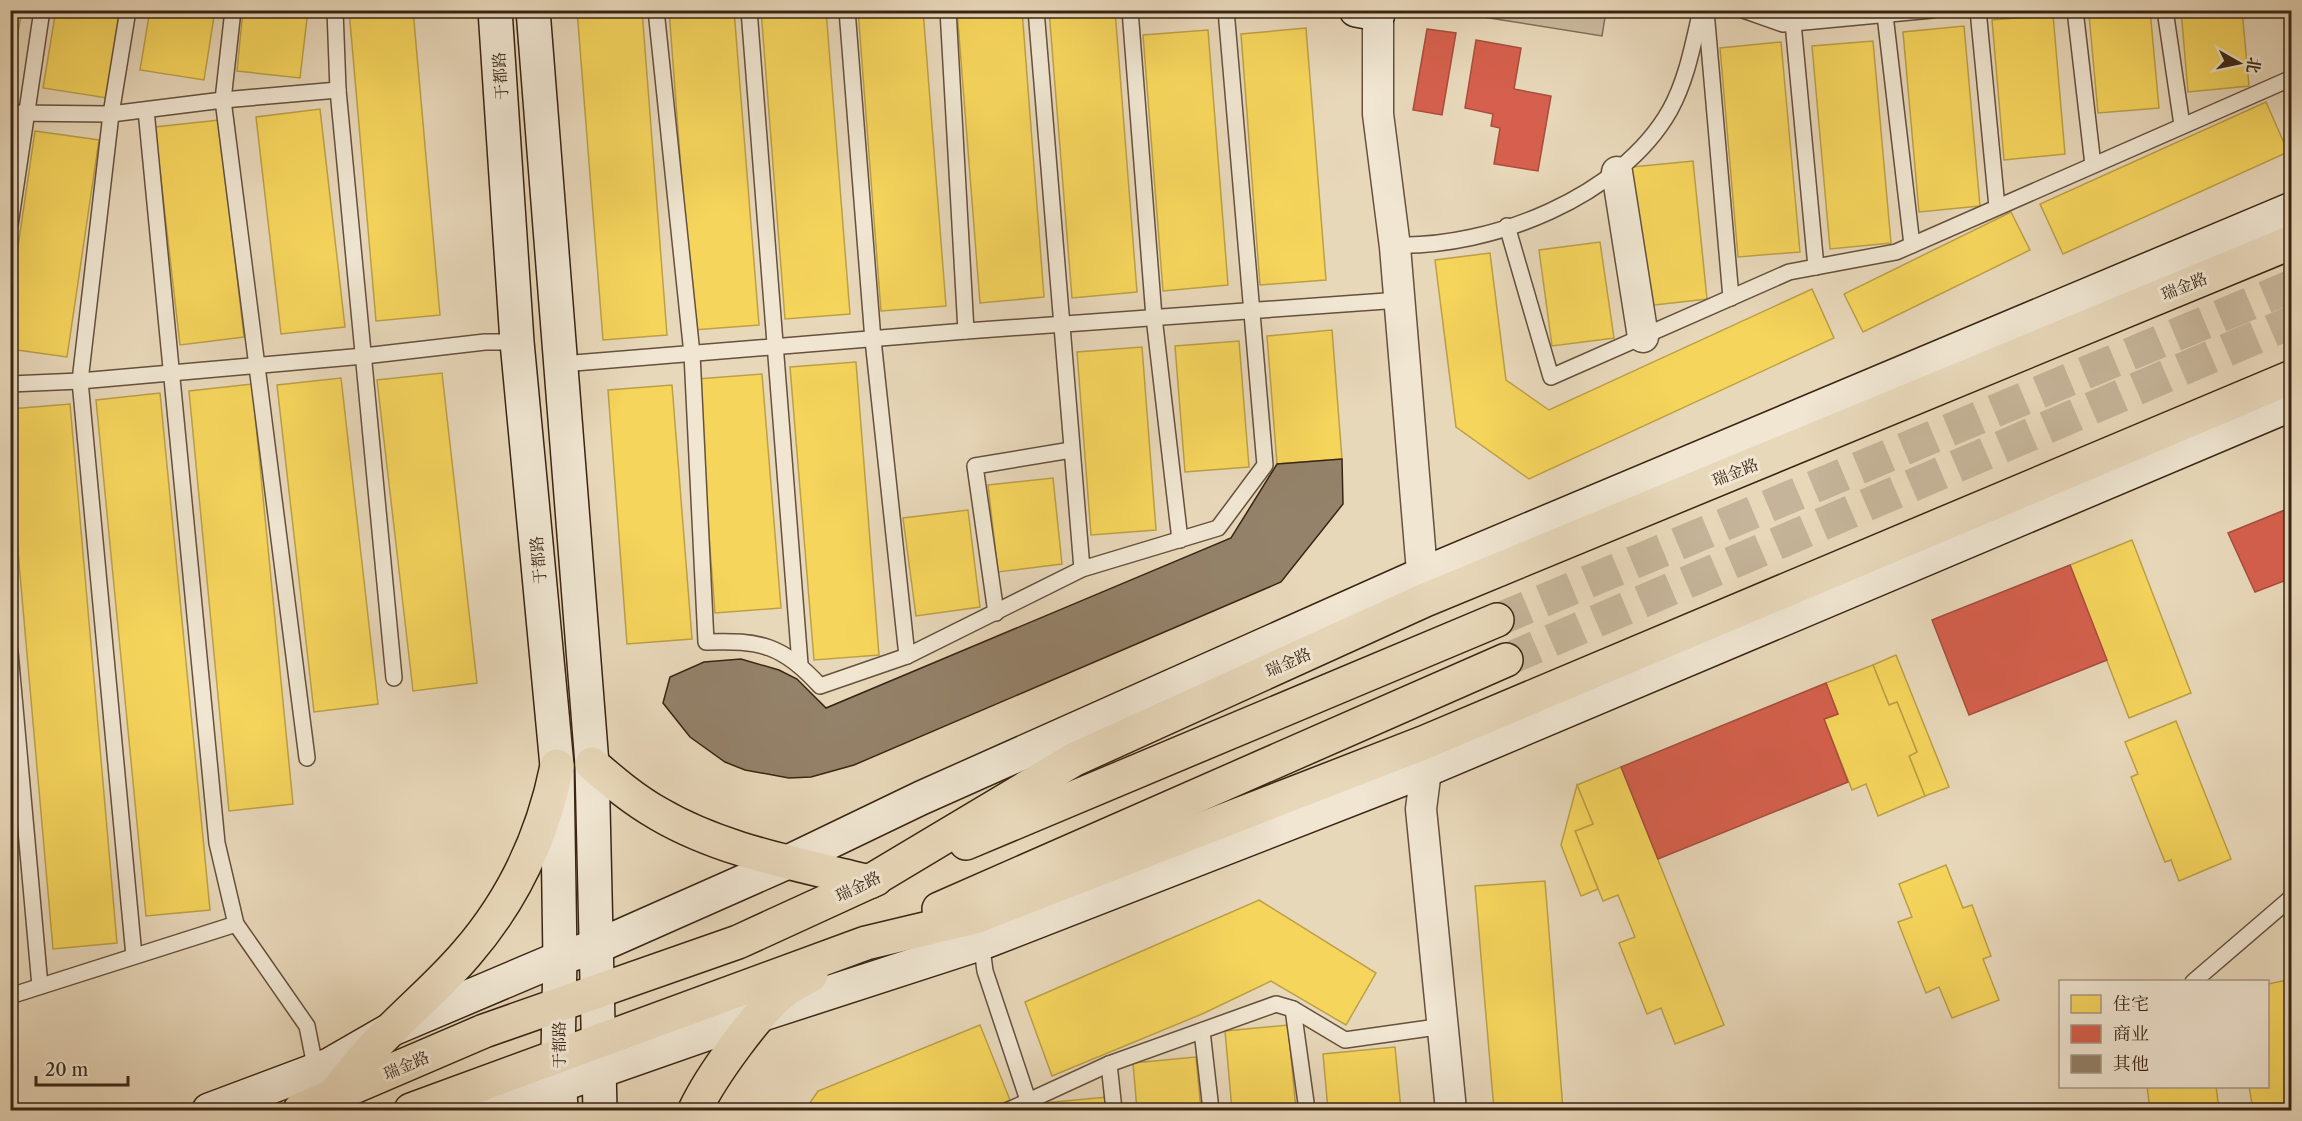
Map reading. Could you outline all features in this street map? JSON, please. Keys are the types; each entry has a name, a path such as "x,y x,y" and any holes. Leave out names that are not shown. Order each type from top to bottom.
{"main road":[{"name":"瑞金路","path":"300,1110 324,1083 559,1006 738,942 869,882 1073,760 1424,587 2292,242"},
{"path":"695,1110 707,1084 763,1014 786,990 866,943 978,930 1424,756 2292,377"},
{"path":"592,764 624,791 659,814 696,832 869,882 1497,620"},
{"path":"411,1110 559,1083 598,1055 866,943 994,883 1506,660"},
{"path":"324,1083 390,1030 445,978 495,917 535,845 549,806 557,766"}],"street":[{"name":"于都路","path":"495,10 518,342 557,766 559,1083"},
{"path":"533,10 592,764 600,1110"},
{"path":"1371,12 1378,114 1395,245 1424,587"},
{"path":"1617,172 1643,337"},
{"path":"390,1030 560,958 598,946 790,861 921,798 1424,587 2292,209"},
{"path":"1451,1110 1421,809 1424,756 2292,404"},
{"path":"598,1055 763,1014 978,930"},
{"path":"209,1110 324,1083"},
{"path":"489,1110 559,1083"}],"lane":[{"path":"10,225 42,10"},
{"path":"128,10 111,114 80,381 134,956"},
{"path":"233,10 223,100 307,758"},
{"path":"335,10 338,90 394,678"},
{"path":"656,10 692,354 706,642 747,641 768,646 800,664 820,686 907,656 996,614 1082,569 1218,528 1264,465 1227,10"},
{"path":"749,10 800,664"},
{"path":"847,10 873,340 907,656"},
{"path":"948,10 966,331"},
{"path":"1036,10 1060,324 1082,569"},
{"path":"1130,10 1154,317 1180,540"},
{"path":"1395,245 1458,239 1507,226 1563,204 1617,172 1637,154 1670,110 1681,85 1703,10"},
{"path":"1703,10 1731,298"},
{"path":"1743,10 1787,19 1932,10"},
{"path":"1978,10 1997,207"},
{"path":"2074,10 2093,165"},
{"path":"2165,10 2182,125"},
{"path":"1879,13 1912,245"},
{"path":"1787,19 1816,267"},
{"path":"1507,226 1551,377 1789,272 1896,252 2292,78"},
{"path":"10,113 111,114 223,100 338,90"},
{"path":"146,110 217,843 236,924 307,1026 324,1083"},
{"path":"562,364 966,331 1400,300"},
{"path":"10,384 80,381 364,356 485,342 518,342"},
{"path":"996,614 975,466 1071,450"},
{"path":"10,652 40,986"},
{"path":"2194,980 2292,897"},
{"path":"10,996 236,924"},
{"path":"978,930 990,988 1028,1105"},
{"path":"1009,1110 1028,1105 1109,1064 1276,1005 1293,1009 1345,1040 1444,1026"},
{"path":"1293,1009 1307,1110"},
{"path":"1202,1031 1211,1110"},
{"path":"1109,1064 1114,1110"}],"shaded area":[{"path":"1477,10 1606,11 1602,36 1477,16"}],"building: 住宅":[{"path":"10,10 22,10 10,79"},
{"path":"56,10 121,10 107,98 43,88"},
{"path":"150,10 215,10 204,80 140,70"},
{"path":"243,10 308,10 300,78 237,71"},
{"path":"349,10 413,10 440,315 376,321"},
{"path":"577,10 642,10 667,335 603,340"},
{"path":"669,10 734,10 759,325 693,330"},
{"path":"761,10 826,10 850,314 785,319"},
{"path":"858,10 923,10 946,306 881,311"},
{"path":"957,10 1022,10 1044,297 980,303"},
{"path":"1049,10 1115,10 1137,292 1072,298"},
{"path":"2150,10 2159,108 2098,113 2089,15"},
{"path":"2181,10 2242,10 2249,86 2188,92"},
{"path":"2053,15 2065,154 2004,160 1992,20"},
{"path":"1964,26 1980,206 1919,212 1903,32"},
{"path":"1306,28 1326,280 1260,285 1241,34"},
{"path":"1208,30 1228,285 1163,291 1143,35"},
{"path":"1873,41 1891,243 1830,249 1812,46"},
{"path":"1781,42 1800,252 1738,257 1720,48"},
{"path":"2266,102 2288,152 2063,254 2040,204"},
{"path":"320,109 345,327 281,334 256,117"},
{"path":"219,120 244,337 180,345 155,127"},
{"path":"35,131 99,140 67,357 10,349 10,301"},
{"path":"1693,161 1707,299 1646,306 1632,167"},
{"path":"2011,212 2030,250 1863,332 1844,294"},
{"path":"1600,242 1614,338 1552,346 1539,250"},
{"path":"1490,253 1506,380 1549,410 1812,289 1834,338 1529,479 1456,427 1435,260"},
{"path":"1332,330 1342,459 1277,464 1267,336"},
{"path":"1239,341 1249,467 1185,472 1175,346"},
{"path":"1142,347 1156,530 1091,535 1077,352"},
{"path":"856,362 879,655 814,660 790,367"},
{"path":"442,373 477,683 413,691 377,380"},
{"path":"762,374 781,608 715,613 697,379"},
{"path":"341,378 378,704 314,712 277,385"},
{"path":"252,384 293,804 229,811 189,391"},
{"path":"672,385 692,639 627,644 608,390"},
{"path":"160,393 210,910 146,916 96,400"},
{"path":"70,404 117,943 53,949 10,461 10,409"},
{"path":"1053,478 1062,564 998,572 988,485"},
{"path":"968,510 980,607 916,616 903,518"},
{"path":"2132,540 2191,693 2129,718 2070,565"},
{"path":"1896,655 1949,787 1925,796 1909,756 1917,752 1897,702 1889,705 1873,665"},
{"path":"1873,665 1889,705 1897,702 1917,752 1909,756 1925,796 1878,816 1866,784 1852,790 1824,719 1838,714 1826,683"},
{"path":"2176,721 2231,859 2179,881 2171,860 2165,862 2131,777 2138,774 2125,742"},
{"path":"1621,767 1724,1025 1675,1044 1661,1008 1647,1014 1619,943 1635,937 1618,895 1603,901 1575,831 1593,824 1577,785"},
{"path":"1577,785 1593,824 1575,831 1598,889 1581,896 1561,845"},
{"path":"1946,865 1963,908 1972,905 1991,956 1983,959 1999,1000 1952,1018 1939,987 1926,993 1898,922 1912,917 1899,884"},
{"path":"1545,881 1563,1110 1494,1110 1475,886"},
{"path":"1259,900 1376,973 1346,1025 1271,981 1202,1014 1052,1076 1025,1002"},
{"path":"10,934 14,981 10,981"},
{"path":"2292,979 2292,1110 2253,1110 2249,1088 2269,1088 2269,984"},
{"path":"980,1025 1010,1100 984,1110 805,1110 818,1091"},
{"path":"1288,1025 1296,1110 1232,1110 1225,1031"},
{"path":"1395,1047 1401,1110 1328,1110 1323,1054"},
{"path":"1196,1057 1201,1110 1137,1110 1133,1063"},
{"path":"2147,1088 2216,1088 2219,1110 2150,1110"},
{"path":"1107,1097 1108,1110 1045,1110 1044,1103"},
{"path":"2111,1105 2112,1110 2061,1110"}],"building: 商业":[{"path":"1427,29 1456,33 1442,115 1413,110"},
{"path":"1476,40 1521,48 1514,89 1551,96 1538,171 1494,164 1500,128 1491,126 1493,114 1465,108"},
{"path":"2292,507 2292,578 2255,592 2228,533"},
{"path":"2070,565 2107,660 1969,715 1932,620"},
{"path":"1826,683 1838,714 1824,719 1848,782 1658,859 1621,767"}],"building: 其他":[{"path":"1342,459 1343,504 1281,582 854,765 811,777 789,778 745,770 725,762 690,737 663,703 670,677 704,662 741,659 779,670 797,679 826,708 1231,538 1277,464"}],"tunnel":[{"path":"1497,620 2292,286"},
{"path":"1506,660 2292,322"}]}
